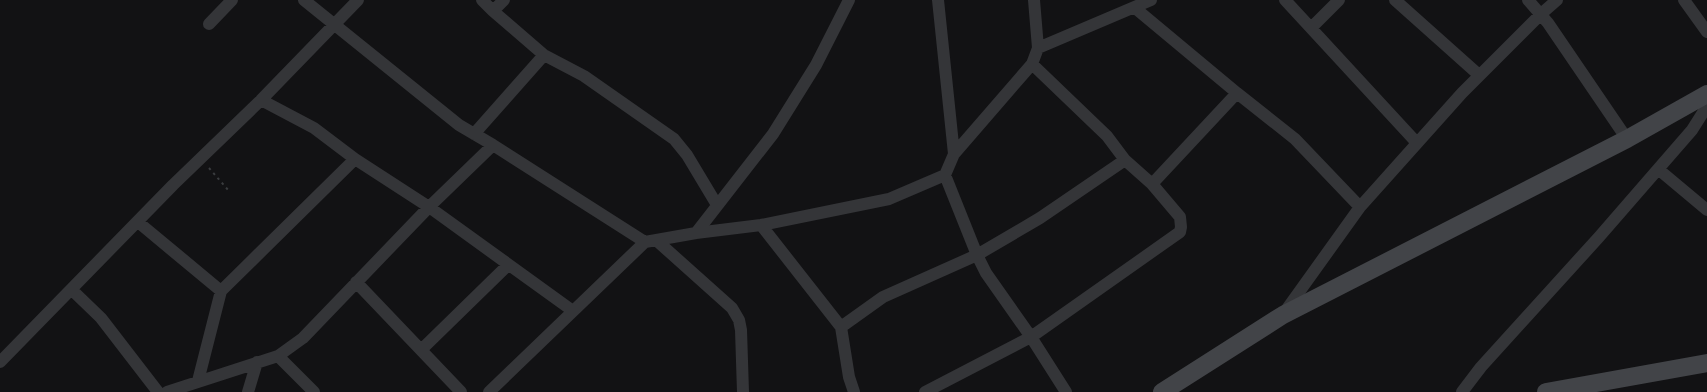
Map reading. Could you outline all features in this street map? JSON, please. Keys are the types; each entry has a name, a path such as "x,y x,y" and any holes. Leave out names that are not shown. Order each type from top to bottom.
{"main road":[{"path":"1167,390 1283,316 1627,139 1707,94"},
{"path":"1546,392 1568,390 1707,363"}],"street":[{"path":"209,24 232,0"},
{"path":"304,0 459,126 650,241 732,308 739,320 741,330 743,392"},
{"path":"0,362 358,0"},
{"path":"482,0 544,55 584,76 674,139 687,155 717,205"},
{"path":"494,11 504,0"},
{"path":"696,233 773,134 816,65 849,0"},
{"path":"938,0 954,154"},
{"path":"490,392 573,311 650,241 761,225 889,199 945,175 954,154 1032,64 1038,48 1034,0"},
{"path":"1038,48 1151,0"},
{"path":"1285,0 1417,143"},
{"path":"1311,28 1339,0"},
{"path":"1395,0 1479,75"},
{"path":"1528,0 1541,14 1627,139"},
{"path":"1283,316 1360,207 1479,75 1557,0"},
{"path":"1684,0 1707,32"},
{"path":"1135,8 1295,139 1360,207"},
{"path":"474,134 544,55"},
{"path":"925,392 1031,337 1180,232 1180,217 1152,184 1125,160 1107,136 1032,64"},
{"path":"1152,184 1237,93"},
{"path":"261,100 314,128 355,159 429,208 573,311"},
{"path":"1462,392 1481,367 1692,130 1707,104"},
{"path":"167,392 278,356 303,338 356,282 493,145"},
{"path":"198,381 221,291 355,159"},
{"path":"841,328 883,297 977,255 1040,218 1125,160"},
{"path":"1658,169 1707,210"},
{"path":"945,175 986,273 1031,337 1066,392"},
{"path":"138,222 221,291"},
{"path":"761,225 841,328 849,377 854,392"},
{"path":"421,350 508,264"},
{"path":"356,282 461,392"},
{"path":"72,290 101,318 158,392"},
{"path":"278,356 314,392"},
{"path":"248,392 257,362"}],"path":[{"path":"200,159 229,191"}]}
